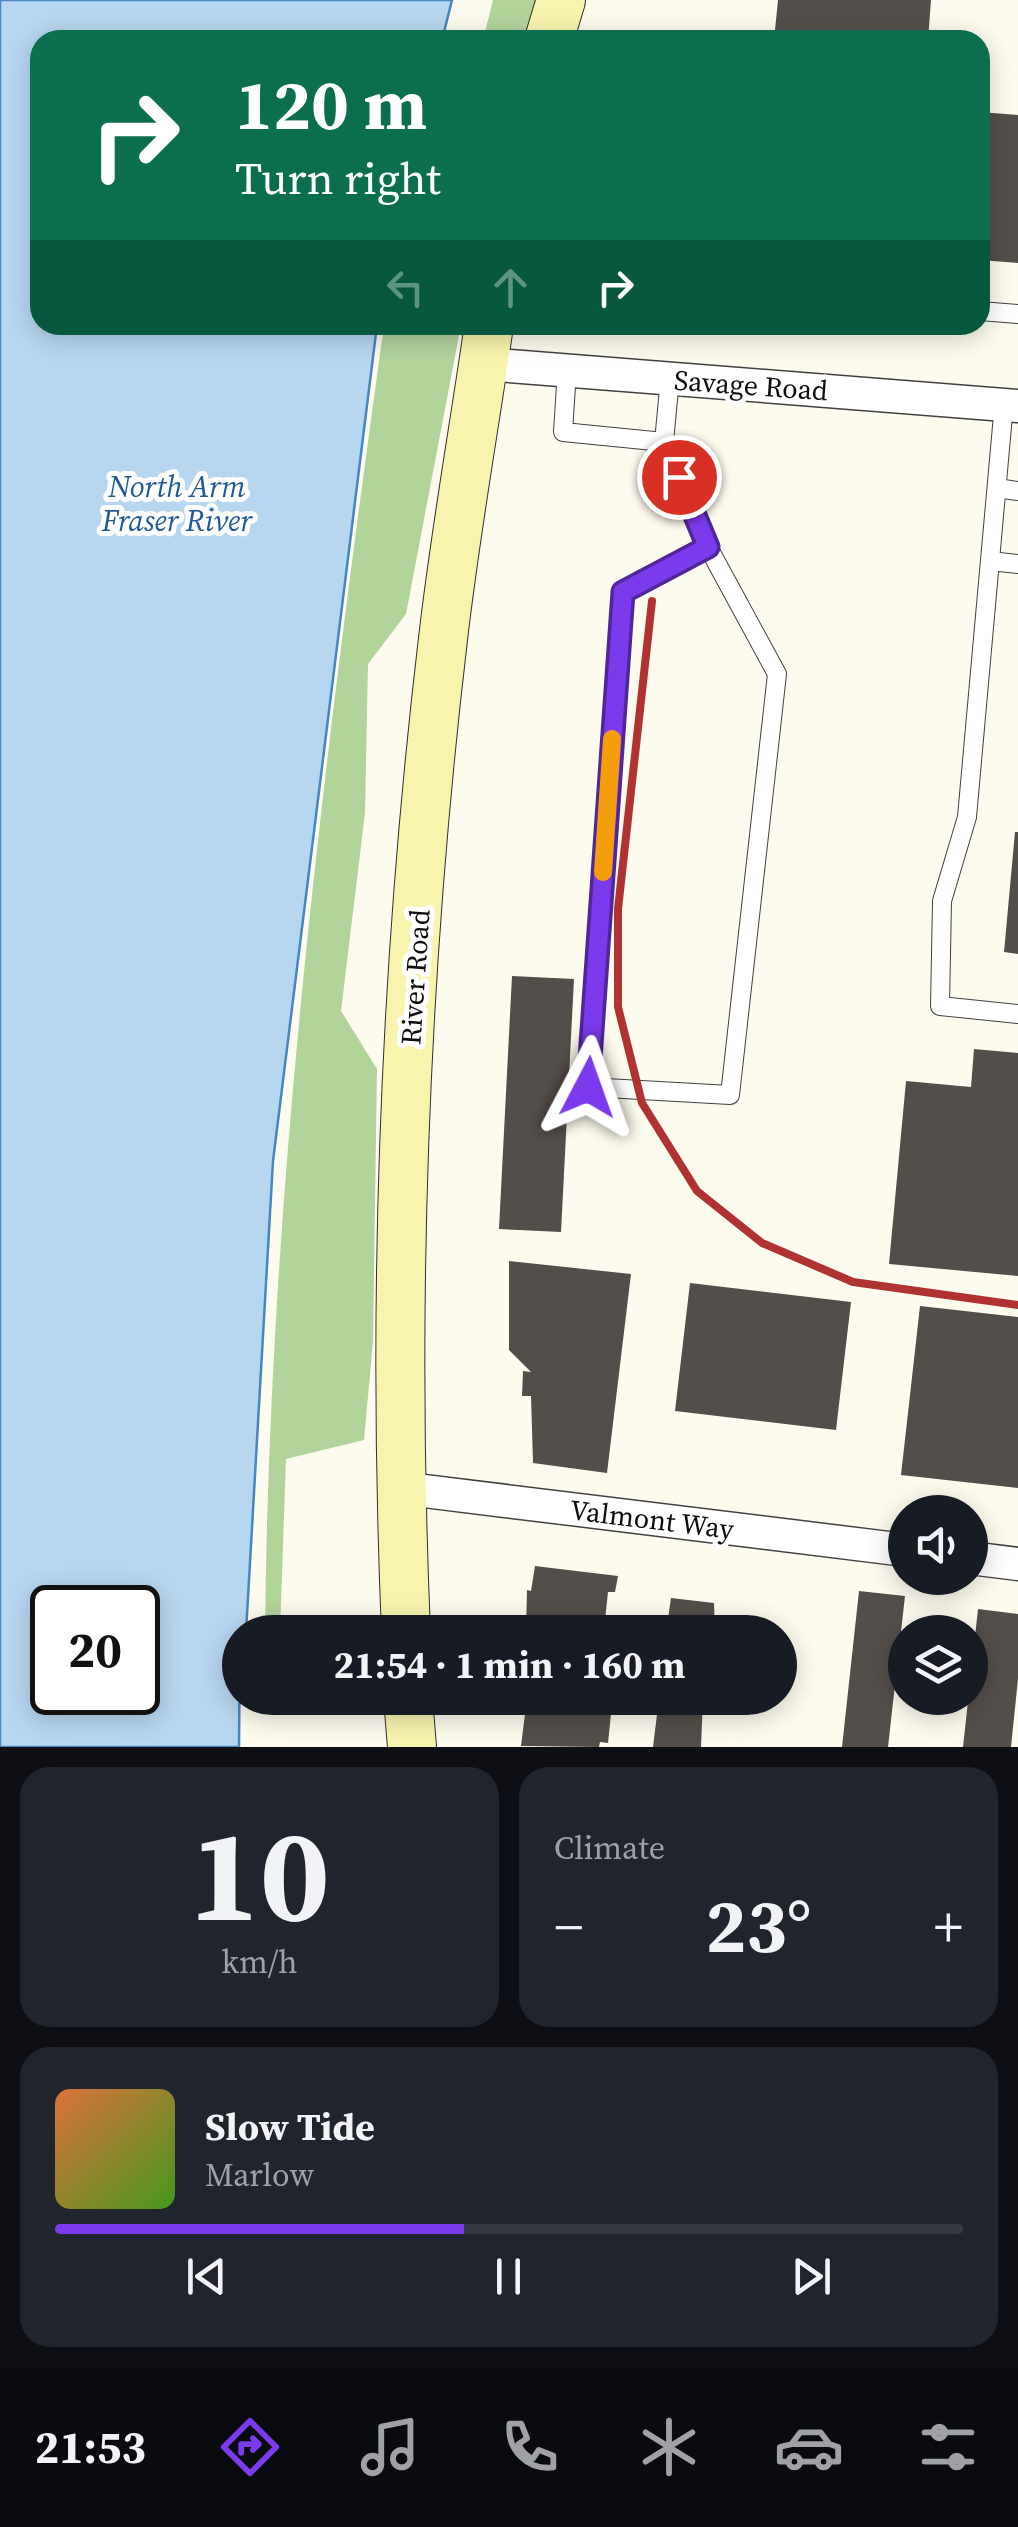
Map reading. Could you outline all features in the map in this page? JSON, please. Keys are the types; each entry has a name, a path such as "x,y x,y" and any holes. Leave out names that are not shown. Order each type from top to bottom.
{"street":[{"path":"552,30 561,0"},
{"name":"Savage Road","path":"486,344 567,370 1011,405"},
{"name":"River Road","path":"405,1615 400,1488 400,1206 427,793 443,637 486,344"},
{"name":"Valmont Way","path":"400,1488 888,1548"},
{"path":"988,1560 1018,1564"},
{"path":"409,1715 412,1747"}],"lane":[{"path":"990,311 1018,314"},
{"path":"567,370 562,432 664,442"},
{"path":"670,378 664,442 708,547 776,674 730,1096 588,1087 623,592 708,547"},
{"path":"1011,405 997,488 967,817 942,901 940,1006 1018,1014"},
{"path":"997,488 1018,490"},
{"path":"990,561 1018,564"}],"green space":[{"path":"493,0 537,0 528,30 486,30"},
{"path":"383,335 459,335 406,614 368,664 365,813 341,1011 377,1069 373,1341 364,1440 286,1459 281,1615 265,1615 277,1304 321,814"}],"water":[{"name":"North Arm Fraser River","path":"0,0 452,0 444,30 30,30 30,335 376,335 273,1161 247,1615 222,1615 222,1715 239,1715 239,1747 0,1747"}],"building":[{"path":"778,0 931,0 929,30 775,30"},
{"path":"990,113 1018,115 1018,263 990,261"},
{"path":"1018,832 1018,954 1004,952"},
{"path":"512,976 574,979 561,1232 499,1229"},
{"path":"974,1049 1018,1053 1018,1276 889,1264 906,1081 971,1087"},
{"path":"509,1261 631,1274 607,1473 533,1463 531,1396 522,1396 523,1371 531,1372 509,1350"},
{"path":"690,1283 851,1302 836,1430 675,1411"},
{"path":"920,1306 1018,1317 1018,1488 901,1475"},
{"path":"535,1566 618,1576 615,1592 608,1592 606,1615 526,1615 527,1590 531,1591"},
{"path":"859,1591 905,1596 903,1615 888,1615 888,1715 892,1715 888,1747 842,1747"},
{"path":"671,1598 714,1603 714,1615 668,1615"},
{"path":"978,1609 1018,1614 1018,1679 1011,1747 963,1747 966,1715 988,1715 988,1615 977,1615"},
{"path":"525,1715 611,1715 608,1743 600,1742 599,1747 521,1746"},
{"path":"657,1715 702,1715 701,1747 653,1747"}],"railway":[{"path":"652,601 618,909 618,1007 642,1103 697,1191 762,1243 853,1282 1018,1305"}],"slow traffic":[{"path":"603,872 612,739"}],"route":[{"path":"588,1087 623,592 708,547 679,477"}]}
